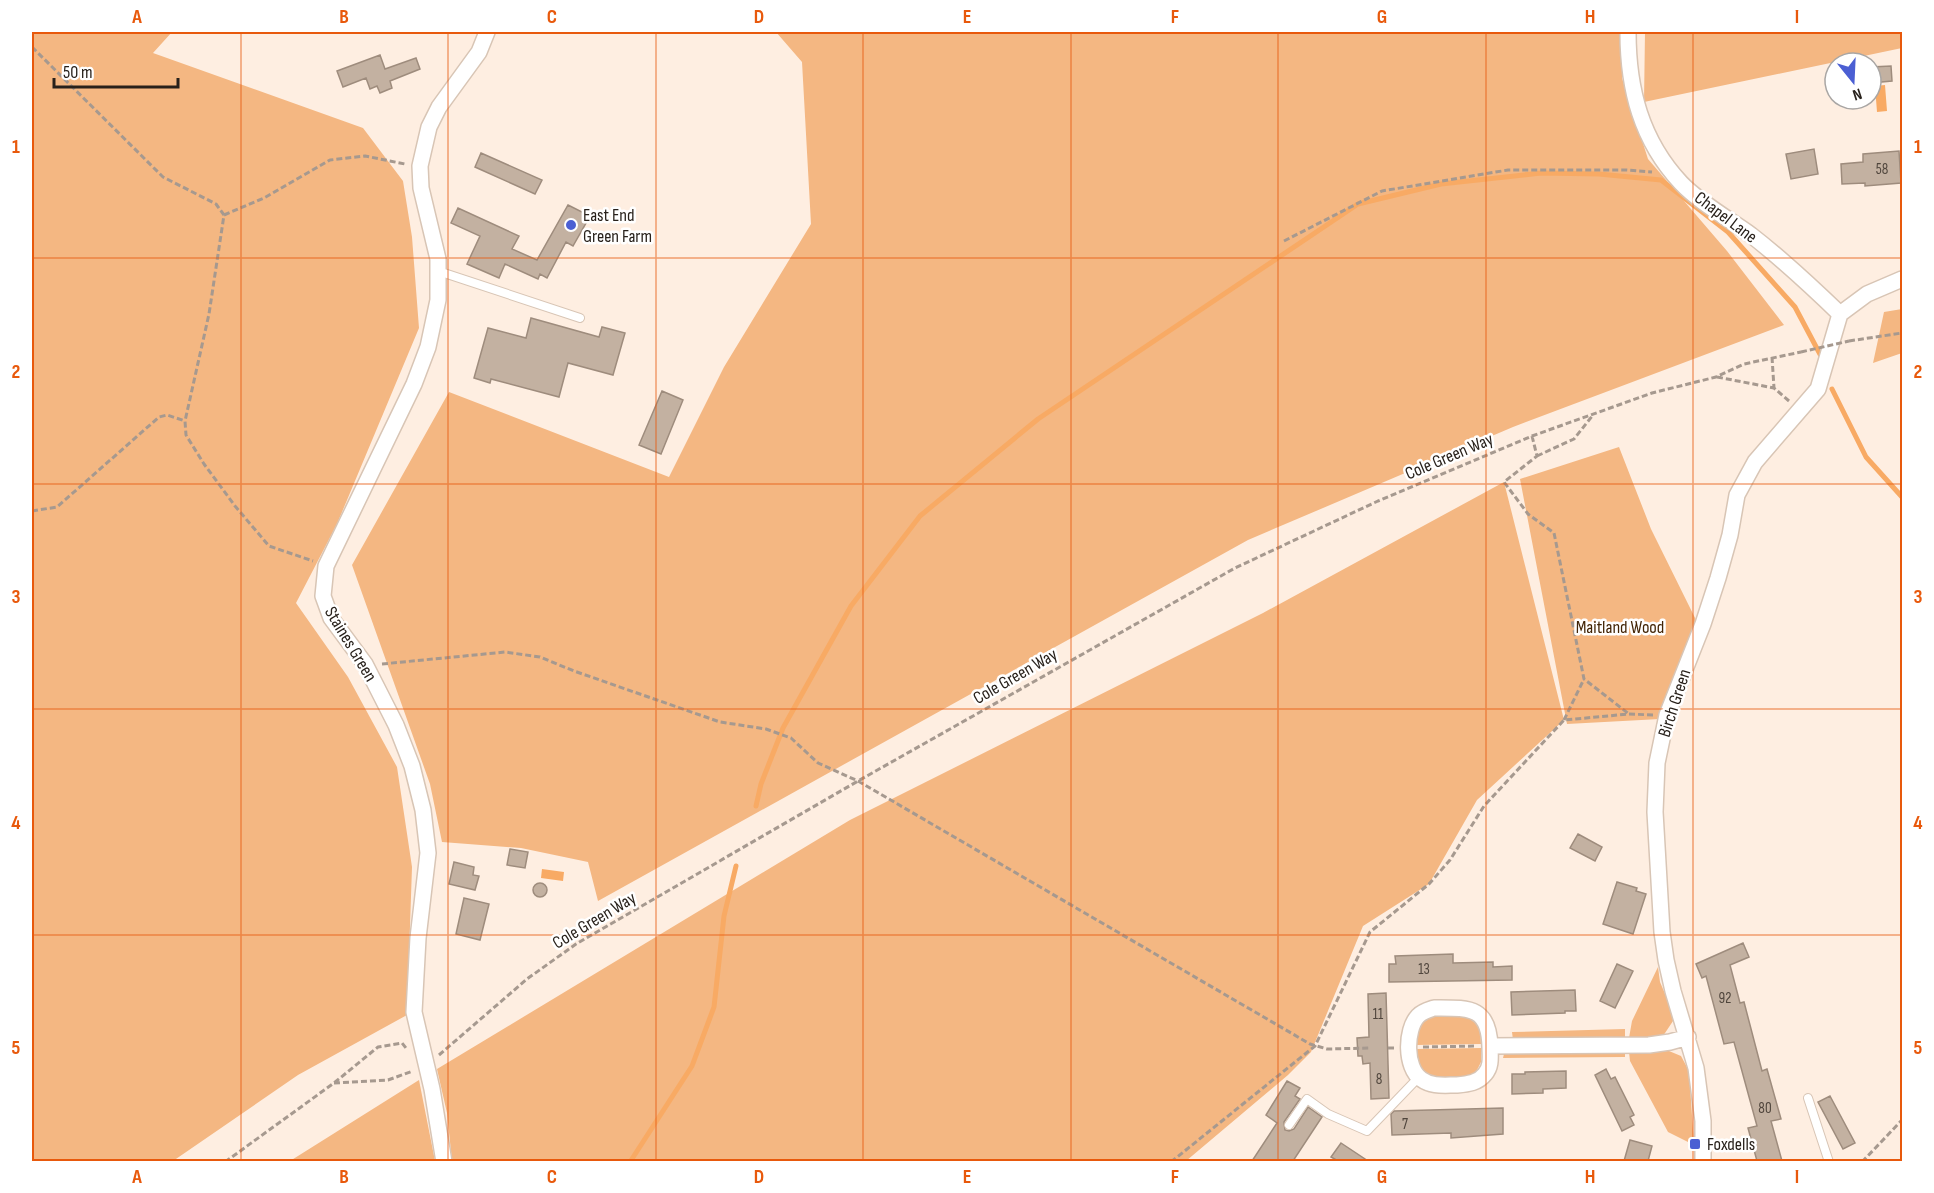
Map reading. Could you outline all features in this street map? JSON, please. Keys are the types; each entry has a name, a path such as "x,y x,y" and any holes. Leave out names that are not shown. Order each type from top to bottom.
{"street":[{"name":"Staines Green","path":"444,1161 427,1065 414,1011 418,938 429,853 423,810 412,766 396,725 366,664 331,618 323,596 326,566 414,384 428,347 438,300 438,259 421,188 420,166 429,127 439,107 479,52 487,32"},
{"name":"Chapel Lane","path":"1628,32 1633,91 1644,128 1660,157 1682,184 1795,271 1840,314"},
{"path":"1840,314 1867,294 1902,279"},
{"name":"Birch Green","path":"1703,1161 1700,1093 1688,1037 1670,980 1662,932 1655,812 1657,763 1667,715 1703,624 1718,578 1730,535 1737,495 1755,462 1818,389 1840,314"},
{"path":"1459,1008 1476,1012 1490,1031 1489,1069 1485,1075 1472,1083 1432,1085 1419,1078 1411,1063 1410,1047 1410,1035 1417,1017 1426,1010 1459,1008"},
{"path":"1490,1046 1649,1045 1688,1037"}],"lane":[{"path":"438,271 580,318"},
{"path":"1289,1125 1307,1099 1328,1114 1367,1131 1419,1078"},
{"path":"1808,1098 1829,1161"}],"path":[{"path":"32,47 163,177 216,204 224,215 209,314 185,421 186,435 235,506 269,546 326,566"},
{"path":"224,215 264,198 330,160 365,156 420,166"},
{"path":"1284,241 1382,191 1508,170 1626,170 1674,173"},
{"name":"Cole Green Way","path":"427,1065 527,979 576,944 858,781 1235,568 1378,501 1532,436 1652,393 1716,377 1744,364 1772,357 1902,333"},
{"path":"1772,357 1774,388"},
{"path":"1716,377 1774,388 1800,410"},
{"path":"1171,1161 1314,1046 1370,932 1430,884 1450,860 1484,806 1564,720 1584,679 1554,533 1528,514 1504,482 1538,456 1574,439 1594,414"},
{"path":"32,511 57,507 159,417 167,416 185,421"},
{"path":"1532,436 1538,456"},
{"path":"366,664 504,652 540,657 720,722 773,732 791,738 818,763 858,781 1314,1046 1327,1049 1369,1048"},
{"path":"1584,679 1629,714"},
{"path":"1564,720 1629,714 1667,715"},
{"path":"225,1161 334,1083 378,1047 402,1043 416,1063 427,1065"},
{"path":"1410,1047 1490,1046"},
{"path":"334,1083 388,1080 409,1072"},
{"path":"1862,1161 1902,1120"}],"green space":[{"path":"32,32 172,32 153,53 363,128 403,181 412,237 419,328 337,524 296,603 348,677 397,767 412,867 407,1015 298,1075 173,1161 32,1161"},
{"path":"776,32 1623,32 1622,78 1648,159 1727,251 1784,325 1513,427 1248,540 598,901 588,862 521,848 442,842 430,784 352,565 449,392 669,477 724,367 811,224 802,62"},
{"path":"1645,32 1902,32 1902,48 1883,52 1823,51 1823,65 1644,102"},
{"path":"1902,309 1902,353 1873,363 1884,312"},
{"name":"Maitland Wood","path":"1619,447 1651,529 1698,624 1660,719 1567,724 1520,479"},
{"path":"1504,482 1564,720 1477,800 1429,884 1363,926 1311,1052 1288,1075 1186,1161 452,1161 447,1113 437,1069 850,820 1263,613"},
{"path":"1658,967 1660,982 1674,1015 1673,1021 1663,1036 1629,1038 1632,1021"},
{"path":"1466,1014 1478,1026 1481,1044 1416,1045 1418,1034 1425,1020 1438,1015"},
{"path":"1625,1029 1625,1038 1513,1040 1512,1032"},
{"path":"1481,1048 1481,1062 1476,1072 1467,1076 1449,1078 1428,1076 1424,1073 1419,1064 1416,1049"},
{"path":"1669,1051 1681,1056 1689,1071 1694,1145 1668,1132 1630,1061 1629,1052"},
{"path":"1625,1052 1625,1057 1503,1058 1507,1053"},
{"path":"419,1080 435,1161 290,1161"}],"shaded area":[{"path":"1883,85 1885,85 1887,111 1877,112 1883,111"},
{"path":"542,869 564,872 563,881 541,878"}],"building":[{"path":"380,55 385,69 416,58 420,69 390,81 392,88 380,93 377,86 370,89 366,78 343,87 337,71"},
{"path":"1883,66 1891,66 1892,81 1883,82"},
{"path":"1814,149 1818,174 1791,179 1786,154"},
{"path":"1899,151 1901,183 1865,186 1865,183 1842,184 1841,164 1863,162 1863,154"},
{"path":"481,153 542,180 535,194 475,167"},
{"path":"568,205 590,216 573,246 566,242 547,278 540,274 538,279 505,264 499,278 467,264 480,236 451,223 458,208 519,236 512,249 537,260"},
{"path":"531,318 599,337 602,327 625,333 613,375 568,363 559,397 491,379 490,383 474,378 488,328 526,338"},
{"path":"662,391 683,400 661,454 639,445"},
{"path":"1578,834 1602,847 1595,861 1570,848"},
{"path":"510,849 528,852 525,868 507,865"},
{"path":"454,862 474,867 473,875 479,876 475,890 449,884"},
{"path":"1617,882 1637,888 1636,891 1646,894 1633,934 1603,924"},
{"path":"540,883 545,885 547,890 545,895 540,897 535,895 533,890 535,885"},
{"path":"464,898 489,904 480,940 456,934"},
{"path":"1743,943 1749,957 1730,965 1740,1003 1744,1002 1762,1071 1767,1069 1781,1119 1771,1121 1782,1161 1757,1161 1748,1128 1757,1126 1734,1042 1724,1044 1706,976 1702,978 1696,964"},
{"path":"1453,954 1453,963 1493,962 1493,967 1512,966 1512,980 1389,982 1389,964 1396,964 1395,956"},
{"path":"1617,964 1633,971 1615,1008 1600,1001"},
{"path":"1575,990 1576,1011 1512,1015 1511,992"},
{"path":"1386,993 1389,1098 1371,1099 1370,1063 1363,1064 1362,1056 1358,1056 1357,1038 1369,1037 1368,994"},
{"path":"1606,1069 1611,1079 1615,1077 1634,1115 1630,1117 1634,1125 1622,1131 1595,1075"},
{"path":"1566,1071 1566,1088 1543,1089 1543,1093 1512,1094 1512,1074"},
{"path":"1287,1081 1300,1088 1295,1096 1300,1099 1284,1122 1285,1130 1294,1129 1308,1107 1322,1117 1293,1161 1252,1161 1277,1123 1266,1115"},
{"path":"1830,1096 1855,1143 1843,1149 1818,1102"},
{"path":"1503,1108 1503,1134 1451,1138 1451,1133 1392,1135 1391,1114 1394,1111"},
{"path":"1630,1140 1652,1146 1648,1161 1624,1161"},
{"path":"1341,1143 1368,1161 1338,1161 1331,1157"}],"waterway":[{"path":"756,806 761,784 783,728 851,606 920,516 1038,419 1358,204 1441,184 1541,173 1599,174 1661,180 1728,232 1795,307 1822,358"},
{"path":"1832,389 1866,457 1902,497"},
{"path":"630,1162 692,1066 714,1007 724,916 736,866"}],"place":[{"name":"East End Green Farm","path":"571,225"},
{"name":"Foxdells","path":"1695,1144"}]}
